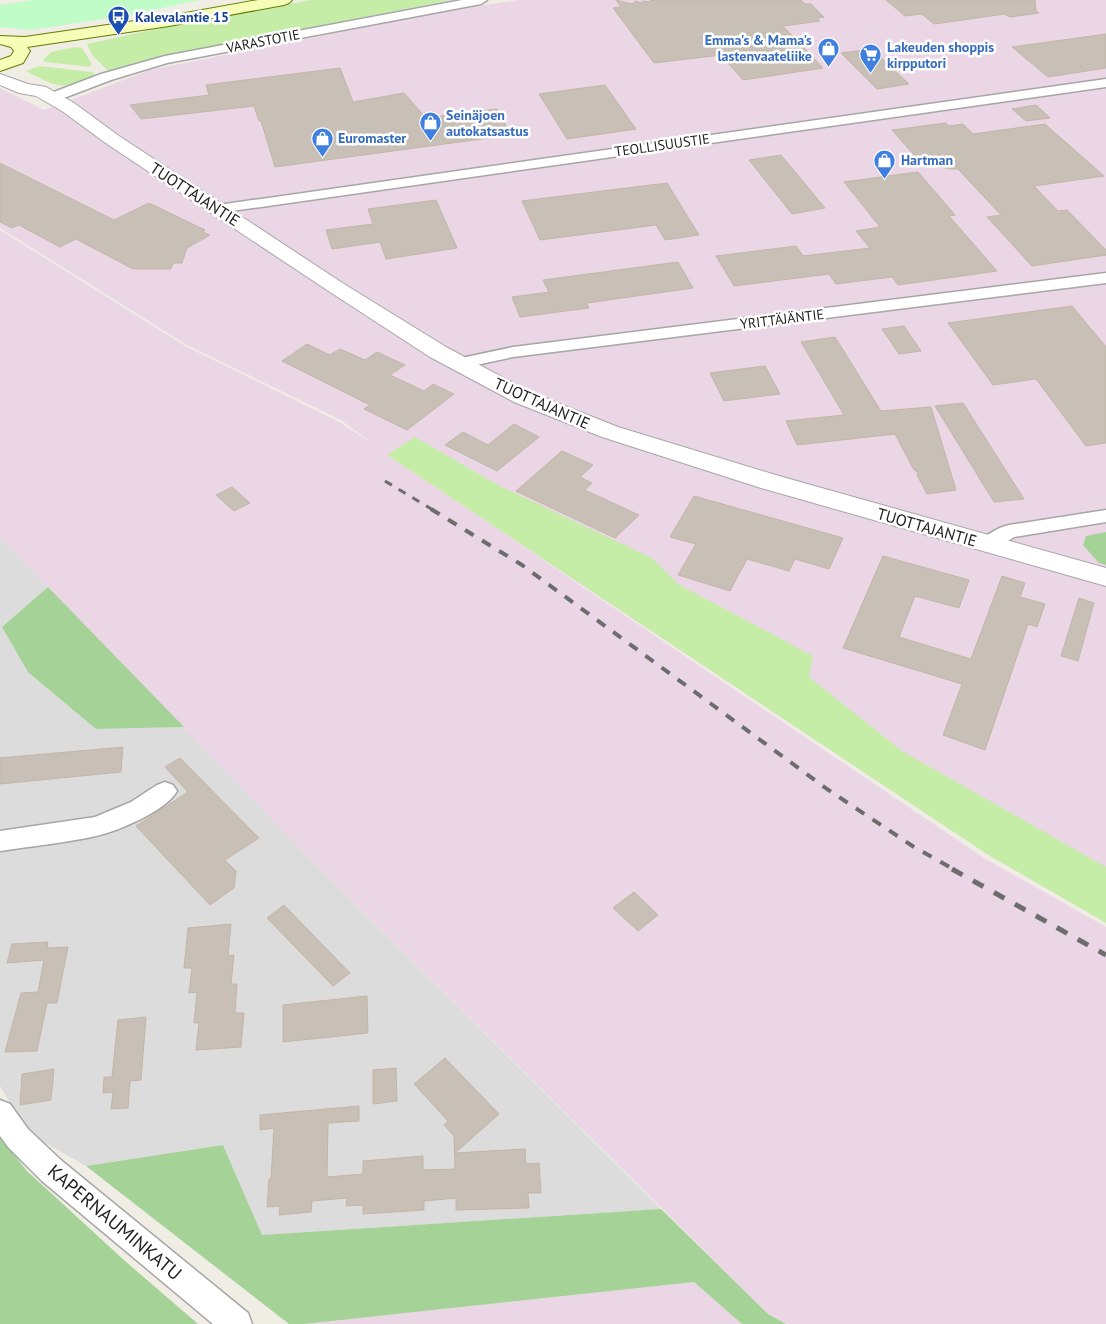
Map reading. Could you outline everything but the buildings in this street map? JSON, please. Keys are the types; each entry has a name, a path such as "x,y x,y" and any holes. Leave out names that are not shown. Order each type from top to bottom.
{"main road":[{"path":"0,66 12,49 114,29 284,0"}],"street":[{"name":"VARASTOTIE","path":"45,95 165,60 481,0"},
{"name":"TUOTTAJANTIE","path":"12,49 14,65 18,72 39,84 45,95"},
{"name":"TUOTTAJANTIE","path":"0,79 45,95 68,107 113,140 337,288 458,364 522,397 610,432 770,482 1106,577"},
{"name":"TEOLLISUUSTIE","path":"218,209 1106,83"},
{"name":"YRITTÄJÄNTIE","path":"458,364 513,352 1106,278"},
{"path":"988,544 1009,531 1106,516"},
{"path":"0,842 97,826 139,809 165,791"},
{"name":"KAPERNAUMINKATU","path":"0,1113 18,1138 52,1171 237,1324"}],"shaded area":[{"path":"519,0 1106,0 1106,923 987,854 491,525 984,858 1106,927 1106,1324 786,1324 768,1314 302,851 0,537 0,230 185,346 339,422 373,444 341,420 187,345 0,228 0,88 44,110 150,70 440,12"},
{"path":"0,537 48,587 2,627 96,729 184,727 302,851 661,1209 262,1235 223,1145 86,1166 28,1133 0,1086"},
{"path":"694,1282 742,1324 304,1324"}],"green space":[{"path":"34,0 200,0 129,15 31,30 0,27 0,5"},
{"path":"311,0 451,0 163,57 109,72 92,55 87,44 193,21"},
{"path":"76,47 82,48 92,64 89,67 46,62 43,60 51,52"},
{"path":"40,66 93,72 95,77 74,84 53,84 26,71"},
{"path":"415,437 498,485 652,558 678,584 813,656 809,677 902,751 1106,867 1106,923 987,854 387,455"},
{"path":"1106,532 1106,565 1099,563 1083,545 1086,536"},
{"path":"48,587 184,727 96,729 28,672 2,627"},
{"path":"0,1137 27,1171 125,1261 198,1324 0,1324"},
{"path":"223,1145 262,1235 661,1209 768,1314 786,1324 742,1324 694,1282 304,1324 289,1324 86,1166"}],"railway":[{"path":"385,481 433,510"},
{"path":"431,509 522,565 827,789 914,847 955,870"},
{"path":"952,869 1106,955"}],"place":[{"name":"Kalevalantie 15","path":"119,36"},
{"name":"Emma's & Mama's lastenvaateliike","path":"828,67"},
{"name":"Lakeuden shoppis kirpputori","path":"871,74"},
{"name":"Seinäjoen autokatsastus","path":"430,142"},
{"name":"Euromaster","path":"322,157"},
{"name":"Hartman","path":"885,179"}]}
